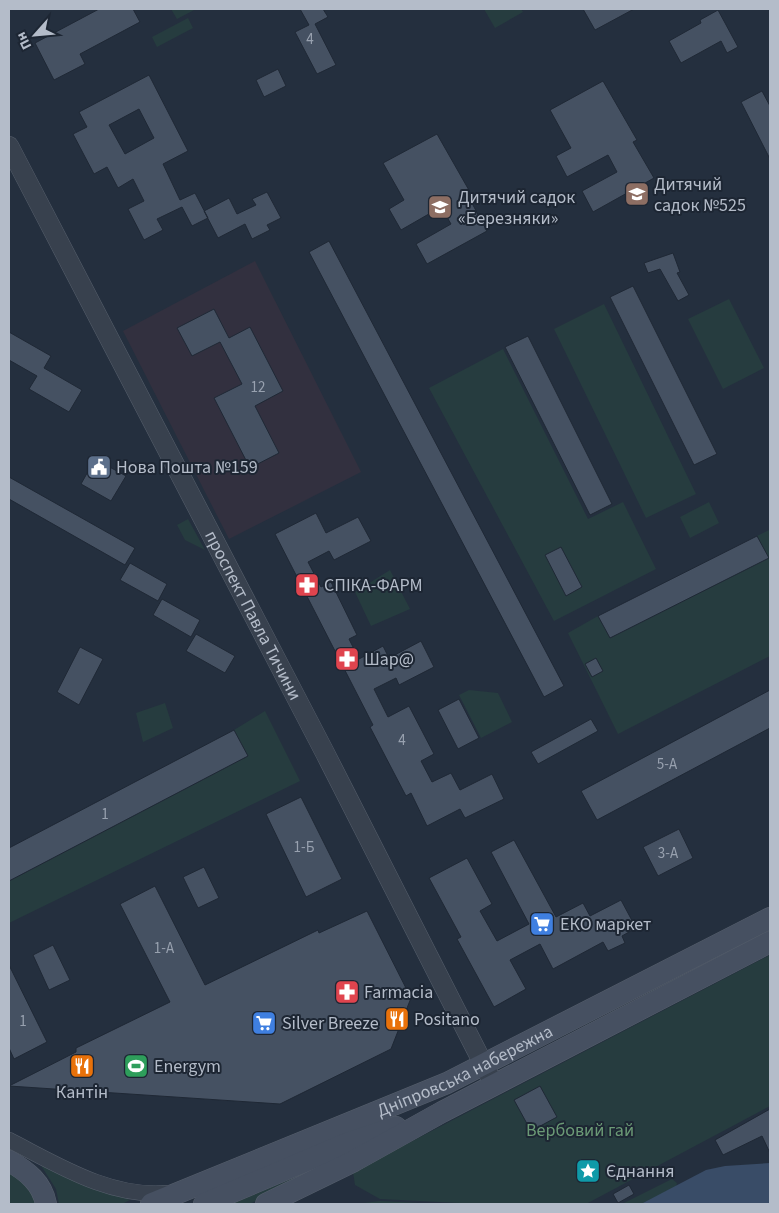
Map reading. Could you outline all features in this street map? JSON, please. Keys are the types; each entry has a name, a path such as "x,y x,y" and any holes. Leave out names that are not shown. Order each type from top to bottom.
{"main road":[{"name":"Дніпровська набережна","path":"151,1204 484,1066 770,918"},
{"name":"Дніпровська набережна","path":"266,1204 354,1161 442,1112 770,942"},
{"name":"Дніпровська набережна","path":"204,1204 348,1142 442,1112"},
{"path":"9,1161 35,1180 44,1195 46,1204"}],"street":[{"name":"проспект Павла Тичини","path":"9,146 317,738 494,1085"},
{"path":"9,1140 112,1188 149,1194 179,1192"}],"shaded area":[{"path":"255,261 361,472 229,539 123,331"}],"green space":[{"path":"171,9 196,9 177,19"},
{"path":"484,9 521,9 523,12 495,28"},
{"path":"188,18 193,28 157,47 152,37"},
{"path":"729,299 764,368 723,389 688,319"},
{"path":"604,304 696,494 646,518 554,329"},
{"path":"503,349 588,519 623,502 656,569 554,621 429,388"},
{"path":"709,502 719,523 690,538 680,517"},
{"path":"188,519 205,550 185,540 177,525"},
{"path":"769,530 770,656 618,734 568,633 598,616 610,638 768,558 757,536"},
{"path":"390,570 410,609 371,626 355,592"},
{"path":"469,690 498,693 512,722 481,738 459,695"},
{"path":"165,703 173,728 143,742 136,713"},
{"path":"265,711 300,781 9,923 9,881 248,756 234,730"},
{"name":"Вербовий гай","path":"770,955 770,1106 586,1204 478,1204 380,1199 355,1185 353,1172"},
{"path":"40,1164 130,1200 122,1204 59,1204 56,1189"},
{"path":"326,1164 250,1204 232,1204"},
{"path":"9,1170 20,1175 40,1204 9,1204"},
{"path":"672,1179 677,1183 676,1187 641,1204 622,1204"},
{"path":"380,1201 439,1204 355,1204"}],"water":[{"path":"770,1163 770,1204 641,1204 706,1170 725,1166"}],"building":[{"path":"99,9 133,9 140,22 80,54 85,64 54,80 35,43"},
{"path":"300,9 323,9 328,17 315,24 336,65 317,74 295,32 309,25"},
{"path":"583,9 634,9 595,30"},
{"path":"718,10 738,47 727,53 721,41 681,63 669,41 701,23 700,20"},
{"path":"278,69 286,86 264,97 256,80"},
{"path":"149,75 188,151 163,164 180,200 195,193 208,218 192,226 182,207 157,219 163,230 144,240 128,209 144,201 133,179 118,188 107,167 94,174 73,134 87,127 79,112","holes":["139,109 154,138 125,154 109,125"]},
{"path":"603,81 637,140 633,142 654,178 593,212 582,191 617,172 608,155 567,177 556,156 571,148 550,110"},
{"path":"762,91 770,106 770,159 741,102"},
{"path":"437,134 470,192 467,194 487,231 427,264 416,244 451,224 441,207 401,230 389,209 404,200 383,163"},
{"path":"267,192 281,218 267,225 270,230 252,239 245,224 218,238 204,211 229,198 237,214 256,205 252,199"},
{"path":"329,241 564,686 544,697 309,252"},
{"path":"673,253 680,272 677,273 689,295 678,301 660,269 648,273 644,263"},
{"path":"633,286 717,454 694,465 610,297"},
{"path":"214,309 229,338 250,327 283,391 255,406 279,453 250,468 214,398 242,384 220,342 192,356 177,328"},
{"path":"9,332 51,356 44,368 82,390 69,412 29,389 37,376 9,360"},
{"path":"528,336 612,504 590,515 505,347"},
{"path":"95,459 126,476 111,501 81,484"},
{"path":"9,477 135,548 125,565 9,499"},
{"path":"316,513 326,533 358,517 371,541 334,560 329,551 308,562 321,587 331,582 357,635 349,639 359,659 383,646 389,658 421,641 434,667 399,685 396,678 374,689 388,717 409,706 434,754 421,761 432,782 451,773 460,790 492,774 504,799 465,818 460,809 427,826 411,793 406,796 370,727 373,725 275,534"},
{"path":"757,536 769,558 610,638 598,616"},
{"path":"561,547 582,587 566,596 545,555"},
{"path":"130,563 167,584 158,601 120,580"},
{"path":"162,599 200,620 191,637 153,615"},
{"path":"196,634 235,656 225,673 186,651"},
{"path":"80,647 103,659 79,705 57,692"},
{"path":"596,658 603,671 592,677 585,664"},
{"path":"770,690 770,728 597,820 581,791"},
{"path":"459,699 479,738 458,749 438,710"},
{"path":"591,719 598,731 538,764 531,752"},
{"path":"234,730 248,756 9,881 9,848"},
{"path":"301,797 342,879 306,897 266,814"},
{"path":"679,829 693,858 658,876 643,847"},
{"path":"514,840 556,917 583,903 590,916 621,900 636,928 622,936 625,943 608,951 603,942 553,969 540,944 510,960 526,989 494,1007 457,939 461,937 429,878 467,858 492,904 480,911 497,941 529,924 491,852"},
{"path":"204,867 219,898 198,908 183,877"},
{"name":"Silver Breeze","path":"155,886 205,985 318,930 319,933 367,911 411,998 391,1049 280,1104 9,1086 76,1052 76,1048 170,1002 120,904"},
{"path":"53,945 70,980 49,990 33,955"},
{"path":"9,965 47,1042 14,1059 9,1048"},
{"path":"540,1086 557,1117 531,1131 514,1100"},
{"path":"770,1109 770,1153 762,1136 723,1155 715,1140"},
{"path":"629,1185 634,1194 618,1203 613,1194"}],"place":[{"name":"Дитячий садок №525","path":"637,194"},
{"name":"Дитячий садок «Березняки»","path":"440,207"},
{"name":"Нова Пошта №159","path":"99,467"},
{"name":"СПІКА-ФАРМ","path":"307,585"},
{"name":"Шар@","path":"347,659"},
{"name":"ЕКО маркет","path":"542,924"},
{"name":"Farmacia","path":"347,992"},
{"name":"Positano","path":"397,1019"},
{"name":"Silver Breeze","path":"264,1023"},
{"name":"Кантін","path":"82,1066"},
{"name":"Energym","path":"136,1066"},
{"name":"Єднання","path":"588,1171"}]}
